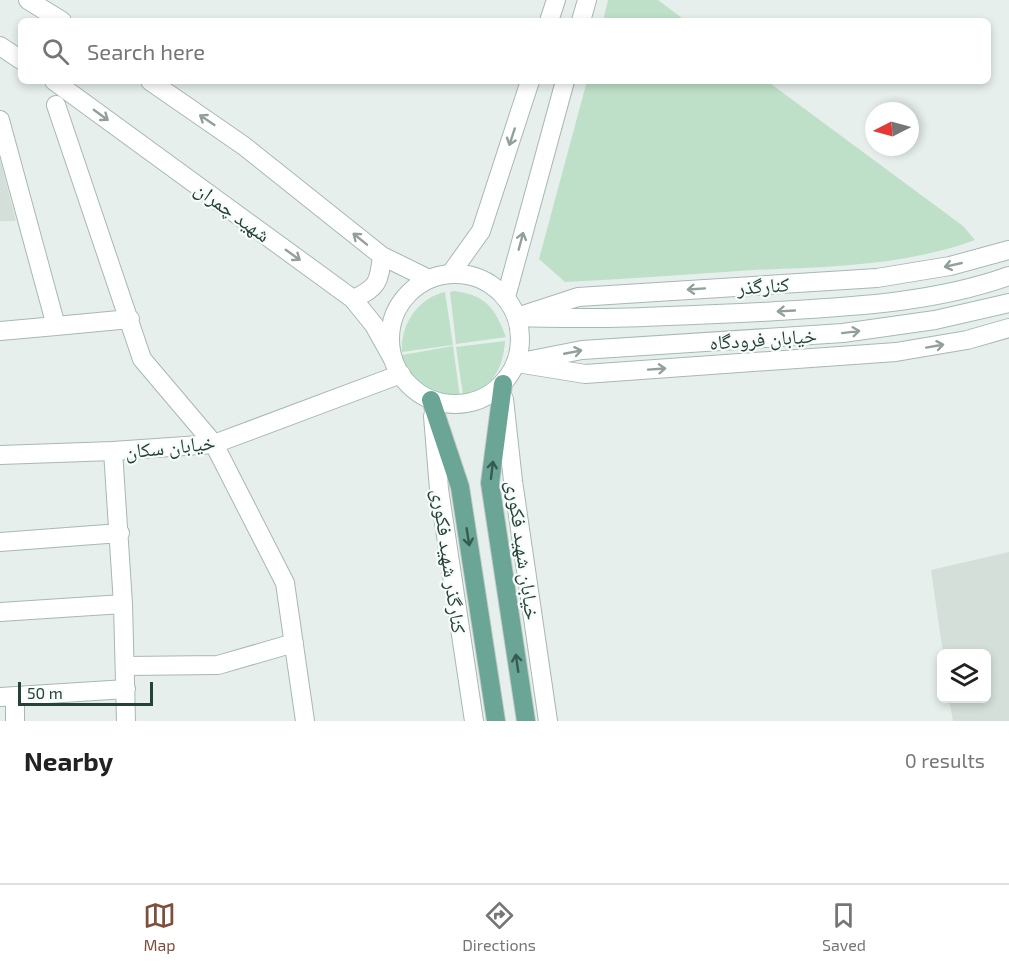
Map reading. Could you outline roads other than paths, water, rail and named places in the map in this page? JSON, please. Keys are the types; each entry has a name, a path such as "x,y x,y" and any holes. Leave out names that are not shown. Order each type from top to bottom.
{"main road":[{"name":"خیابان شهید فکوری","path":"503,384 490,483 526,721"},
{"path":"431,400 460,487 496,721"}],"street":[{"path":"28,0 57,18"},
{"path":"550,18 556,0"},
{"path":"582,18 587,0"},
{"path":"0,46 18,58"},
{"name":"شهید چمران","path":"58,84 353,299 374,325 397,367"},
{"path":"154,84 244,146 381,256 429,279"},
{"path":"451,273 481,231 529,84"},
{"path":"506,297 564,84"},
{"path":"56,105 142,359 214,444 285,583 304,721"},
{"path":"0,120 56,326"},
{"name":"کنارگذر","path":"517,317 578,297 877,278 950,266 1009,250"},
{"path":"353,299 369,292 380,277 381,256"},
{"path":"451,273 477,277 491,284 506,297 517,317 520,340 516,363 503,384 488,396 469,403 450,404 431,400 414,389 397,367 390,335 396,312 409,292 429,279 451,273"},
{"name":"خیابان فرودگاه","path":"517,317 579,320 651,318 844,307 929,296 1009,276"},
{"name":"خیابان فرودگاه","path":"516,363 582,350 843,333 935,320 1009,303"},
{"path":"0,331 130,319"},
{"path":"516,363 585,374 896,352 967,340 1009,328"},
{"name":"خیابان سکان","path":"0,455 113,452 214,444 397,367"},
{"path":"503,384 513,481 549,721"},
{"name":"کنارگذر شهید فکوری","path":"431,400 439,489 474,721"},
{"path":"113,452 120,533 126,721"},
{"path":"0,542 120,533"},
{"path":"0,612 123,604"},
{"path":"126,666 218,665 294,643"},
{"path":"15,721 7,697 126,689"}]}
